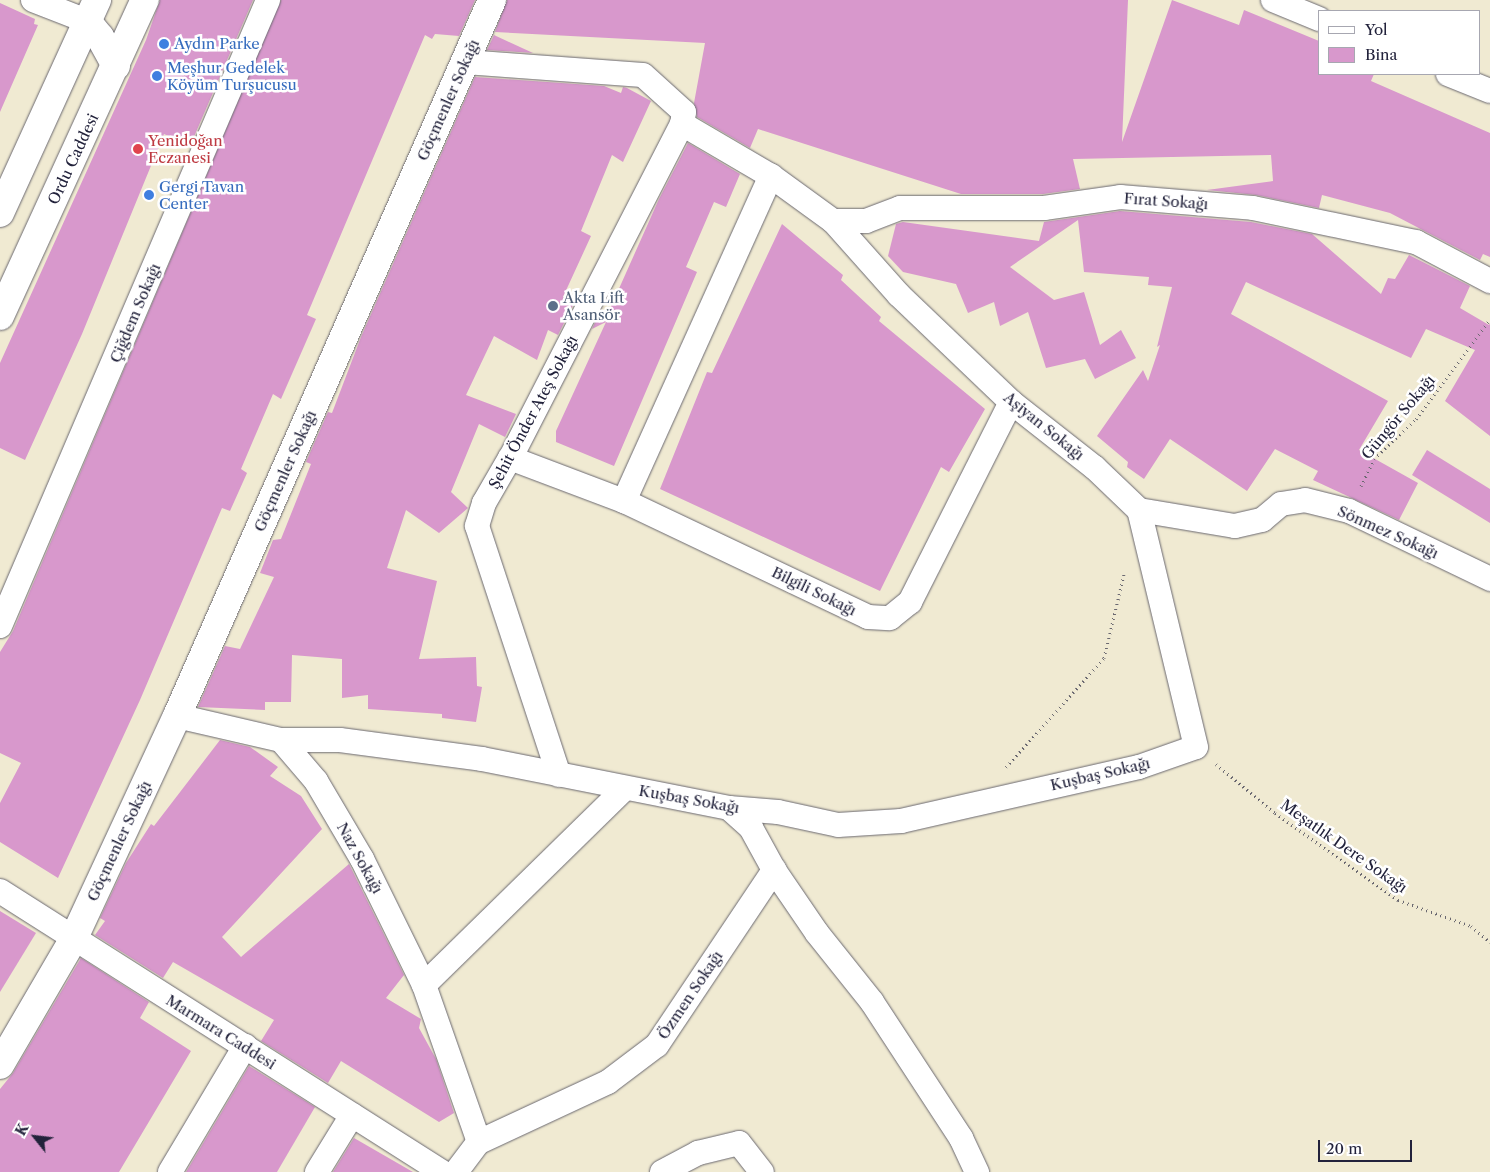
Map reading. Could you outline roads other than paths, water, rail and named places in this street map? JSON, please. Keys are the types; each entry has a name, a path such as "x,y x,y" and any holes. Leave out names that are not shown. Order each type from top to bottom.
{"street":[{"path":"33,0 92,11"},
{"name":"Ordu Caddesi","path":"0,316 145,0"},
{"name":"Çiğdem Sokağı","path":"0,626 268,0"},
{"name":"Göçmenler Sokağı","path":"0,1065 73,940 177,716 492,0"},
{"path":"1273,0 1318,19"},
{"path":"92,11 100,37 116,66"},
{"path":"0,213 92,11"},
{"path":"465,62 644,75 684,112 682,124"},
{"path":"1450,75 1490,91"},
{"name":"Aşiyan Sokağı","path":"682,124 771,176 833,221 899,295 1011,402 1095,468 1139,510"},
{"name":"Şehit Önder Ateş Sokağı","path":"559,775 477,526 484,503 510,458 682,124"},
{"path":"624,501 771,176"},
{"name":"Fırat Sokağı","path":"833,221 866,221 900,208 1044,208 1120,197 1243,207 1416,242 1490,281"},
{"name":"Bilgili Sokağı","path":"510,458 624,501 868,617 890,618 910,602 1011,402"},
{"name":"Sönmez Sokağı","path":"1139,510 1235,526 1262,520 1281,504 1305,500 1349,511 1490,579"},
{"name":"Kuşbaş Sokağı","path":"177,716 281,740 340,740 482,759 625,788 680,796 729,808 778,812 838,825 901,821 1139,767 1196,747 1139,510"},
{"name":"Naz Sokağı","path":"281,740 316,781 362,859 424,985 479,1142"},
{"path":"424,985 625,788"},
{"path":"729,808 751,828 774,870 817,933 872,1002 961,1138 977,1172"},
{"name":"Özmen Sokağı","path":"456,1172 479,1142 608,1082 657,1045 774,870"},
{"name":"Marmara Caddesi","path":"0,891 73,940 245,1046 442,1172"},
{"path":"170,1172 245,1046"},
{"path":"317,1172 352,1115"},
{"path":"662,1172 698,1153 739,1143 762,1172"}],"place":[{"name":"Aydın Parke","path":"164,44"},
{"name":"Meşhur Gedelek Köyüm Turşucusu","path":"157,76"},
{"name":"Yenidoğan Eczanesi","path":"138,149"},
{"name":"Gergi Tavan Center","path":"149,195"},
{"name":"Akta Lift Asansör","path":"553,306"}]}
